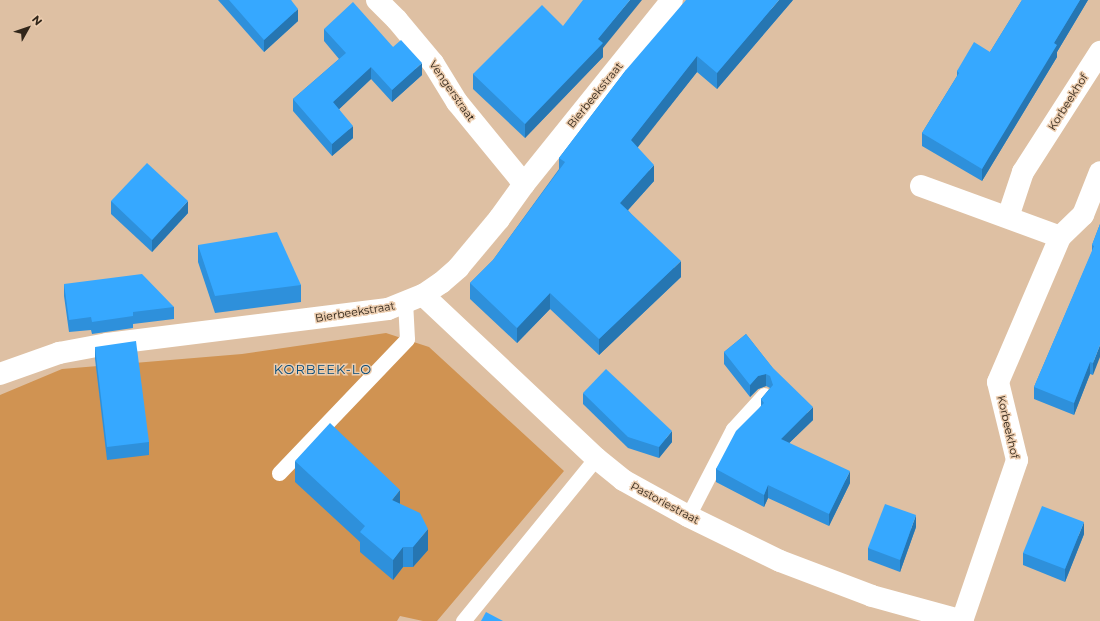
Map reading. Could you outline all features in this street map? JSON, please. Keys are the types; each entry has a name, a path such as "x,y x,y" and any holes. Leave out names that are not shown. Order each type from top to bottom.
{"street":[{"name":"Vengerstraat","path":"377,0 398,20 433,63 457,102 524,184"},
{"name":"Bierbeekstraat","path":"0,374 59,353 107,344 388,309 414,299 441,283 458,268 499,219 524,184 672,0"},
{"name":"Korbeekhof","path":"1008,217 1023,172 1100,52"},
{"name":"Korbeekhof","path":"962,621 1017,460 998,382 1060,237 1083,214 1100,172"},
{"path":"921,186 1060,237"},
{"name":"Pastoriestraat","path":"414,299 623,480 688,516 780,561 872,596 962,621"}],"lane":[{"path":"279,474 407,339 414,299"},
{"path":"688,516 733,429 764,394"},
{"path":"463,621 596,458"}],"shaded area":[{"path":"386,333 429,347 564,471 437,621 423,621 400,616 397,621 0,621 0,395 62,369 242,354"}],"building":[{"path":"229,0 291,0 298,9 264,40"},
{"path":"583,0 630,0 598,39 603,43 525,124 473,74 542,5 563,26"},
{"path":"686,0 779,0 717,73 697,56 631,140 654,165 620,203 681,261 599,339 550,293 517,328 470,283 493,260 565,162 559,158 626,70"},
{"path":"1022,0 1080,0 1054,43 1057,45 982,169 922,133 959,73 957,71 974,42 990,52"},
{"path":"353,2 393,47 401,40 422,63 392,90 371,67 333,102 353,126 332,144 293,99 346,53 324,29"},
{"path":"147,163 188,201 152,240 111,201"},
{"path":"1100,224 1100,345 1093,363 1090,362 1074,403 1034,387 1094,246 1092,245"},
{"path":"277,232 301,285 215,296 198,245"},
{"path":"142,274 174,307 133,312 133,316 92,322 91,317 69,320 64,284"},
{"path":"746,334 773,368 813,407 781,439 850,471 829,514 768,485 764,495 716,469 736,431 764,403 761,399 773,385 770,376 766,374 758,376 750,385 724,352"},
{"path":"136,341 149,442 107,447 95,347"},
{"path":"606,369 672,431 659,447 628,437 583,393"},
{"path":"330,423 400,490 392,500 420,513 428,529 413,547 403,547 393,560 360,532 365,526 295,461"},
{"path":"885,504 916,515 900,560 868,548"},
{"path":"1042,506 1084,522 1065,569 1023,553"},
{"path":"486,612 503,621 481,621"}],"district":[{"name":"KORBEEK-LO","path":"323,369"}]}
